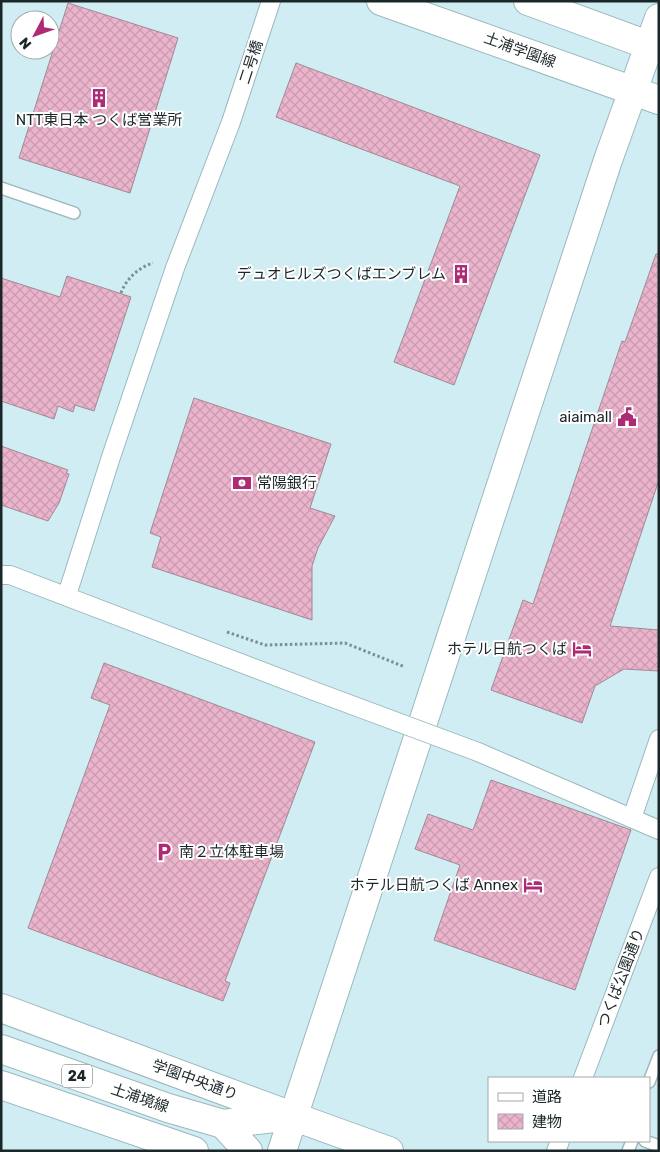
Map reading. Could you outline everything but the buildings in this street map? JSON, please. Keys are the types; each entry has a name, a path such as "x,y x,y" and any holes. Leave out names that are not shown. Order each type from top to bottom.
{"street":[{"name":"二号橋","path":"67,595 111,457 176,268 231,122 270,1"},
{"name":"土浦学園線","path":"381,1 659,100"},
{"path":"528,1 654,47"},
{"path":"282,1151 632,90 654,47 659,18"},
{"path":"1,575 10,575 67,595 314,691 478,752 659,830"},
{"path":"632,818 659,739"},
{"name":"つくば公園通り","path":"583,1077 659,877"},
{"name":"学園中央通り","path":"1,1008 389,1151"},
{"name":"土浦境線","path":"1,1049 168,1108 222,1124 292,1116"},
{"path":"1,1085 194,1151"},
{"name":"土浦境線","path":"222,1124 248,1151"}],"lane":[{"path":"1,188 74,213"},
{"path":"650,1079 659,1056"}],"path":[{"path":"121,293 125,282 144,266 158,262 176,268"},
{"path":"219,630 265,645 345,643 405,667"}],"place":[{"name":"NTT東日本 つくば営業所","path":"99,98"},
{"name":"デュオヒルズつくばエンブレム","path":"461,274"},
{"name":"aiaimall","path":"627,417"},
{"name":"常陽銀行","path":"242,483"},
{"name":"ホテル日航つくば","path":"582,649"},
{"name":"南２立体駐車場","path":"164,852"},
{"name":"ホテル日航つくば Annex","path":"533,885"}]}
